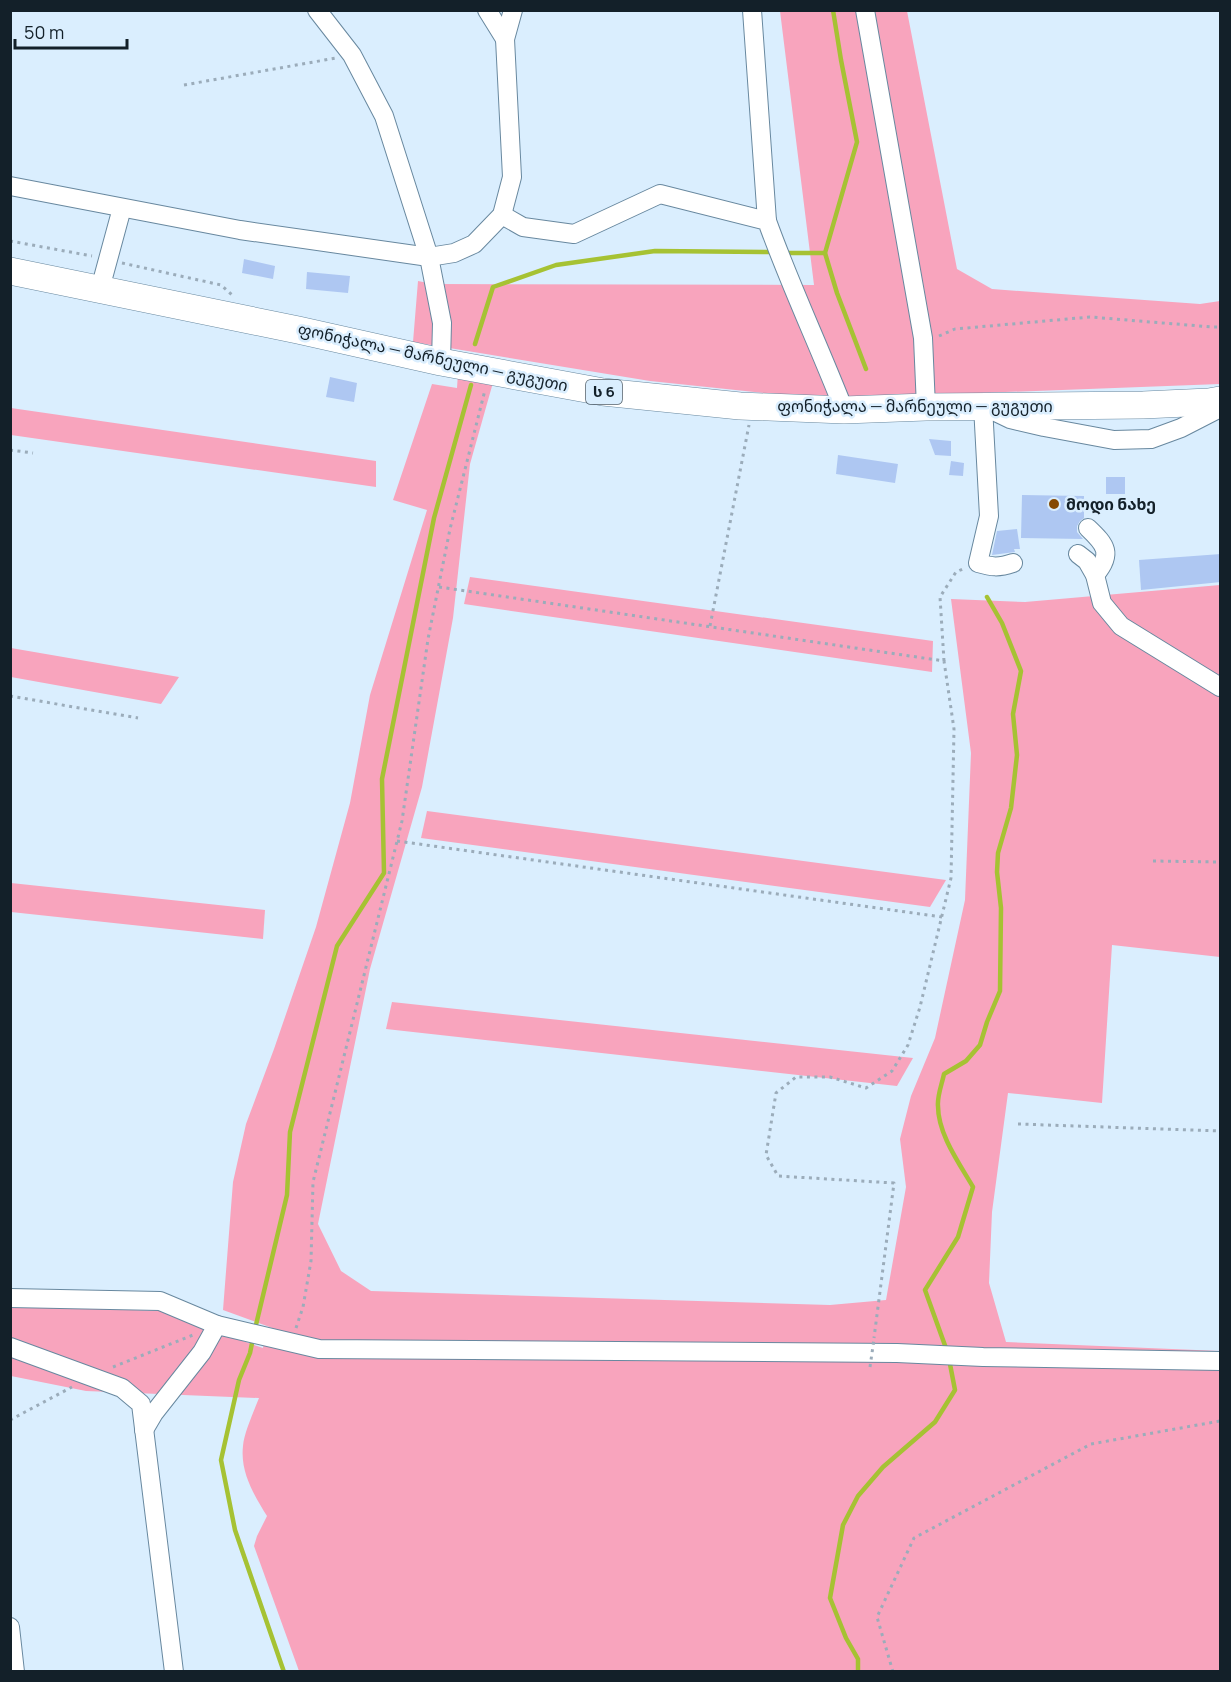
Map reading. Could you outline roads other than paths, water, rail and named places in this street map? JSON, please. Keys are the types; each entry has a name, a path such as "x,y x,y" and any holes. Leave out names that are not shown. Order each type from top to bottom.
{"highway":[{"name":"ფონიჭალა — მარნეული — გუგუთი","path":"10,271 289,328 441,362 603,392 753,406 844,410 926,406 1143,405 1221,400"}],"street":[{"path":"317,10 352,55 384,116 429,257 442,323 441,362"},
{"path":"488,10 505,39"},
{"path":"10,186 240,230 429,257 454,253 474,244 502,215 512,177 505,39 513,10"},
{"path":"752,10 767,222 783,267 824,358 844,410"},
{"path":"865,10 923,343 926,406"},
{"path":"502,215 523,227 574,234 660,194 767,222"},
{"path":"100,289 122,208"},
{"path":"1013,562 992,567 978,563 989,516 983,406 1010,419 1044,428 1114,440 1151,439 1181,428 1221,408"},
{"path":"1088,528 1102,541 1105,550 1106,559 1095,575"},
{"path":"1078,554 1088,561 1095,575 1102,603 1121,626 1221,687"},
{"path":"10,1298 160,1301 217,1325 319,1349 897,1353 983,1357 1221,1361"},
{"path":"144,1431 154,1413 202,1352 217,1325"},
{"path":"10,1347 122,1388 141,1404 174,1671"},
{"path":"10,1627 15,1671"}],"waterway":[{"path":"833,10 857,142 825,253 837,293 866,369"},
{"path":"475,344 493,287 556,265 655,251 774,252"},
{"path":"783,253 825,253"},
{"path":"255,1329 287,1195 290,1132 337,946 384,873 382,779 434,518 471,385"},
{"path":"947,1351 925,1290 958,1237 973,1187 945,1138 939,1117 938,1098 944,1074 966,1061 980,1045 1000,991 1001,908 997,872 998,853 1011,808 1017,755 1013,714 1021,671 1002,623 987,597"},
{"path":"253,1338 250,1353 239,1380 221,1460 235,1530 284,1672"},
{"path":"858,1672 858,1659 846,1638 830,1598 843,1525 858,1496 883,1467 935,1422 955,1390 949,1359"}],"place":[{"name":"მოდი ნახე","path":"1054,504"}]}
